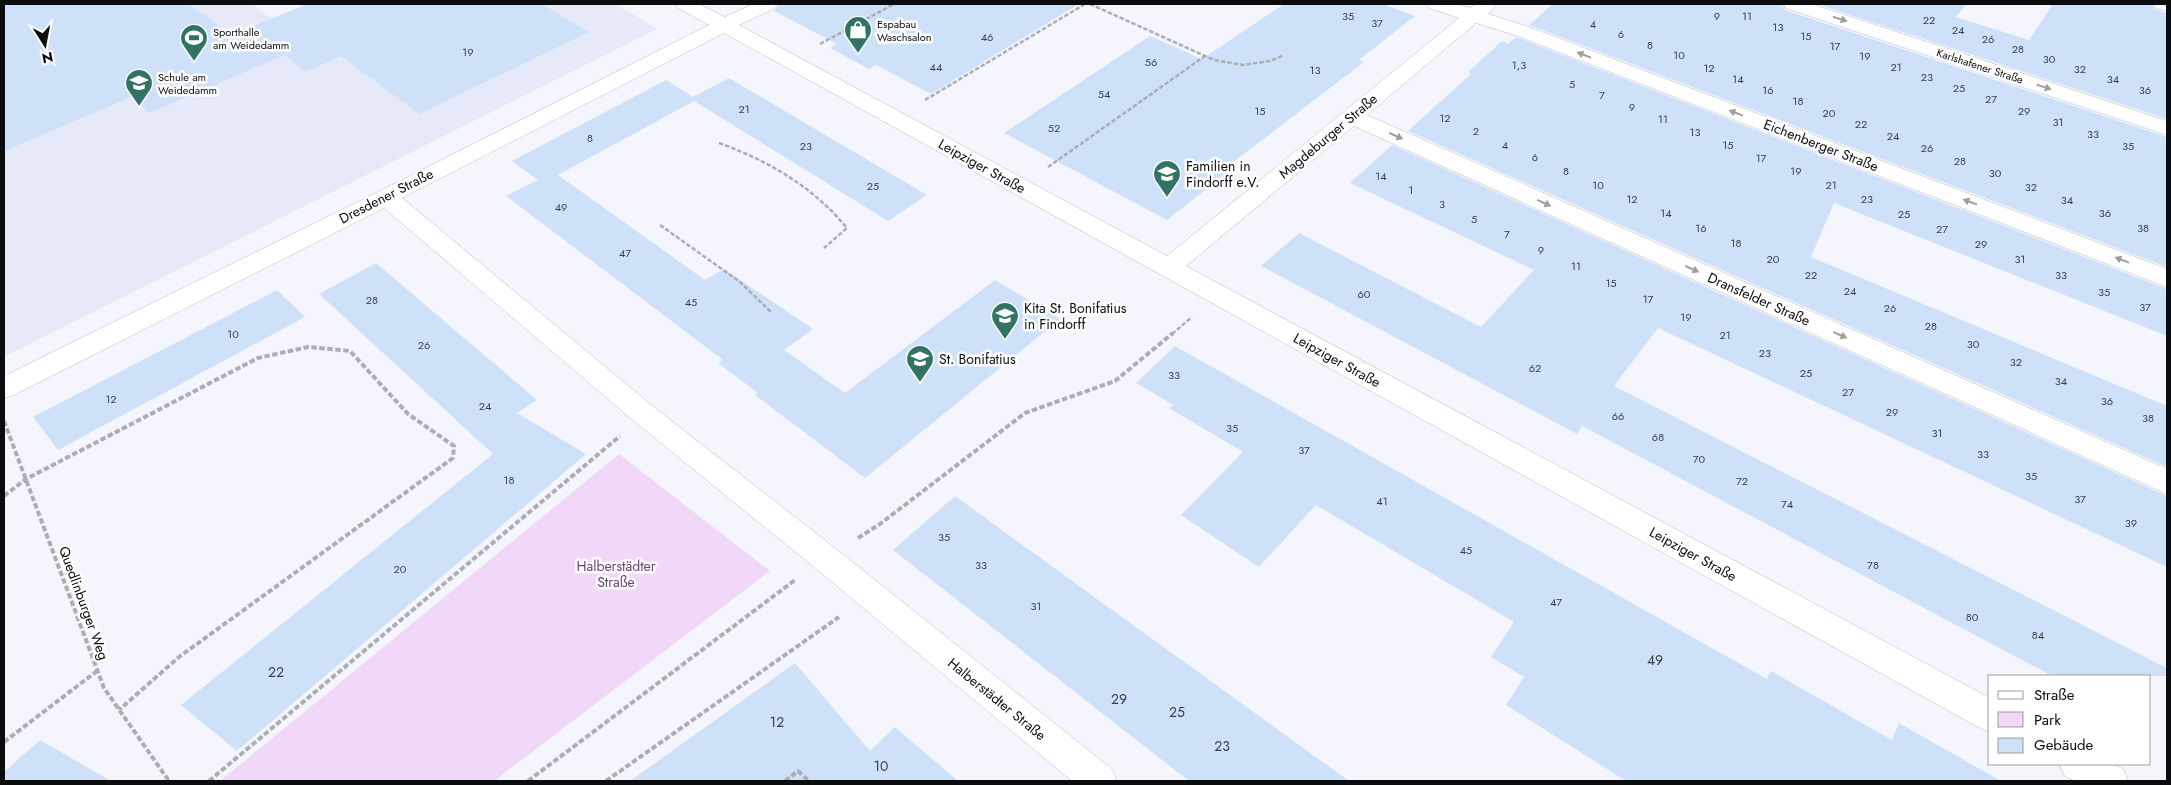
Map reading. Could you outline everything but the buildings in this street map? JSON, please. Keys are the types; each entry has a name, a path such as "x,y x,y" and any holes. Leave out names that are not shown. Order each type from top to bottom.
{"street":[{"name":"Leipziger Straße","path":"685,4 1988,715"},
{"name":"Dresdener Straße","path":"4,388 768,4"},
{"name":"Eichenberger Straße","path":"1436,4 1480,10 1522,31 2167,278"},
{"name":"Karlshafener Straße","path":"1794,4 2167,128"},
{"path":"2163,4 2167,5"},
{"name":"Magdeburger Straße","path":"1168,268 1480,10"},
{"name":"Dransfelder Straße","path":"1351,116 2167,482"},
{"name":"Halberstädter Straße","path":"386,197 645,415 825,558 1099,781"},
{"path":"2080,765 2110,781"}],"path":[{"path":"789,61 894,4"},
{"path":"894,118 1085,4"},
{"path":"1090,4 1214,60 1243,65 1270,61 1282,56"},
{"path":"1020,187 1205,56"},
{"path":"719,143 747,152 792,179 835,211 847,228 824,248"},
{"path":"660,224 740,282 772,312"},
{"path":"528,781 825,558 880,524 1025,413 1115,381 1219,296"},
{"path":"4,496 26,479 258,358 308,347 350,352 373,374 408,414 454,446 453,458 179,657 119,710"},
{"path":"209,781 645,415"},
{"name":"Quedlinburger Weg","path":"4,420 104,688 168,781"},
{"path":"606,781 871,596"},
{"path":"4,742 98,670"},
{"path":"785,781 798,771 809,781"}],"shaded area":[{"path":"4,4 253,4 322,56 441,4 616,4 657,29 4,357"}],"green space":[{"name":"Halberstädter Straße","path":"619,454 770,571 494,781 220,781"}],"place":[{"name":"Espabau Waschsalon","path":"858,54"},
{"name":"Sporthalle am Weidedamm","path":"194,62"},
{"name":"Schule am Weidedamm","path":"139,107"},
{"name":"Familien in Findorff e.V.","path":"1167,198"},
{"name":"Kita St. Bonifatius in Findorff","path":"1005,340"},
{"name":"St. Bonifatius","path":"920,383"}]}
